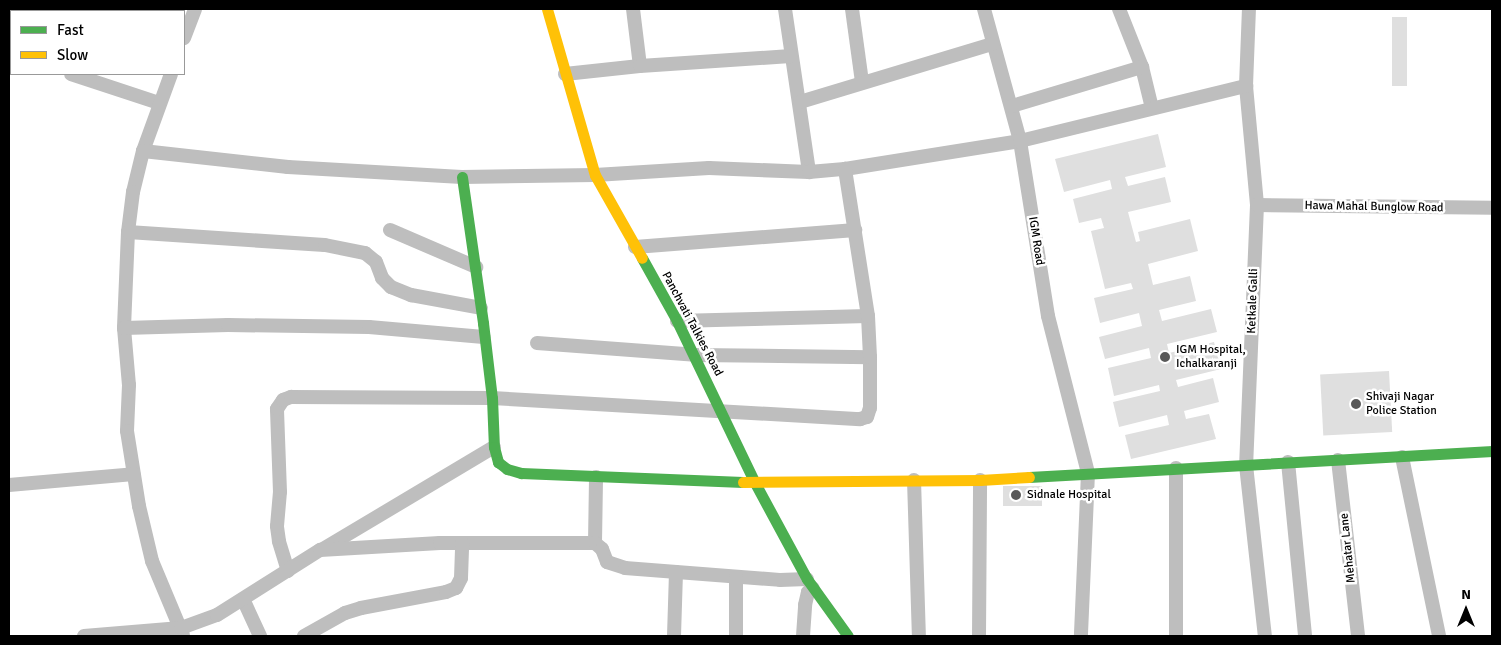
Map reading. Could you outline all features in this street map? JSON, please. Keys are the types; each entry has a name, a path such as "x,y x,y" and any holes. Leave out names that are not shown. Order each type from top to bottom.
{"street":[{"name":"Panchvati Talkies Road","path":"547,9 595,175 695,355 754,482 810,584 848,636"},
{"path":"633,9 640,66"},
{"path":"785,9 809,172"},
{"path":"852,9 862,82"},
{"name":"IGM Road","path":"984,9 1020,141 1048,316 1088,473 1081,636"},
{"path":"1119,9 1142,67 1152,108"},
{"name":"Ketkale Galli","path":"1249,9 1246,86 1256,205 1246,464 1265,636"},
{"path":"185,34 190,15"},
{"path":"800,102 992,44"},
{"path":"565,74 640,66 791,56"},
{"path":"1012,106 1142,67"},
{"path":"74,75 159,103"},
{"path":"170,75 143,151 133,192 128,232 124,328 129,385 127,431 134,474 152,561 182,632"},
{"path":"143,151 288,167 462,177 595,175 709,168 809,172 845,169 1020,141 1246,86"},
{"path":"288,571 279,541 277,526 280,492 277,409 283,400 291,397 492,398 860,420 867,417 870,408 868,316 845,169"},
{"path":"462,177 476,267 492,398 494,447 498,462 507,469 521,473 754,482 980,480 1492,451"},
{"name":"Hawa Mahal Bunglow Road","path":"1256,205 1492,208"},
{"path":"390,230 476,267"},
{"path":"636,247 855,230"},
{"path":"128,232 325,246 364,253 376,262 382,278 391,287 411,295 481,308"},
{"path":"677,321 868,316"},
{"path":"124,328 228,325 369,327 484,337"},
{"path":"537,342 695,355 870,357"},
{"path":"84,636 182,632 217,615 320,550 494,447"},
{"path":"1402,457 1439,636"},
{"name":"Mehatar Lane","path":"1338,460 1358,636"},
{"path":"1288,462 1305,636"},
{"path":"1176,468 1176,636"},
{"path":"9,485 134,474"},
{"path":"595,543 596,476"},
{"path":"914,480 918,636"},
{"path":"979,636 980,480"},
{"path":"320,550 462,543 595,543 602,549 607,562 624,568 810,584 805,605 803,636"},
{"path":"304,636 326,629 361,608 446,592 456,588 461,578 462,543"},
{"path":"674,636 676,572"},
{"path":"736,578 736,636"},
{"path":"243,599 260,636"}],"building":[{"path":"1392,17 1407,17 1407,86 1392,86"},
{"path":"1158,134 1166,167 1125,177 1128,186 1165,177 1171,202 1128,212 1136,242 1140,241 1138,232 1190,219 1198,251 1148,264 1153,285 1190,276 1196,301 1159,310 1162,321 1211,309 1217,332 1167,344 1169,353 1214,342 1221,369 1176,380 1178,387 1213,378 1219,402 1184,411 1186,419 1209,414 1216,439 1131,459 1125,435 1169,425 1167,415 1119,427 1113,402 1160,391 1159,385 1114,396 1108,368 1151,358 1149,348 1105,359 1099,337 1142,326 1139,313 1100,323 1094,298 1133,289 1131,283 1105,289 1091,231 1104,228 1101,218 1079,223 1073,199 1112,189 1110,180 1064,192 1055,159"},
{"name":"Shivaji Nagar Police Station","path":"1389,371 1392,432 1323,436 1320,375"},
{"path":"1003,486 1042,486 1042,506 1003,506"}],"traffic: fast":[{"path":"462,177 483,323 492,398 494,447 498,462 507,469 521,473 743,482"},
{"path":"642,258 677,321 755,483 807,579 848,636"},
{"path":"1029,477 1492,451"}],"traffic: slow":[{"path":"547,9 595,175 642,258"},
{"path":"743,482 980,480 1029,477"}],"place":[{"name":"IGM Hospital, Ichalkaranji","path":"1165,357"},
{"name":"Shivaji Nagar Police Station","path":"1356,404"},
{"name":"Sidnale Hospital","path":"1016,495"}]}
